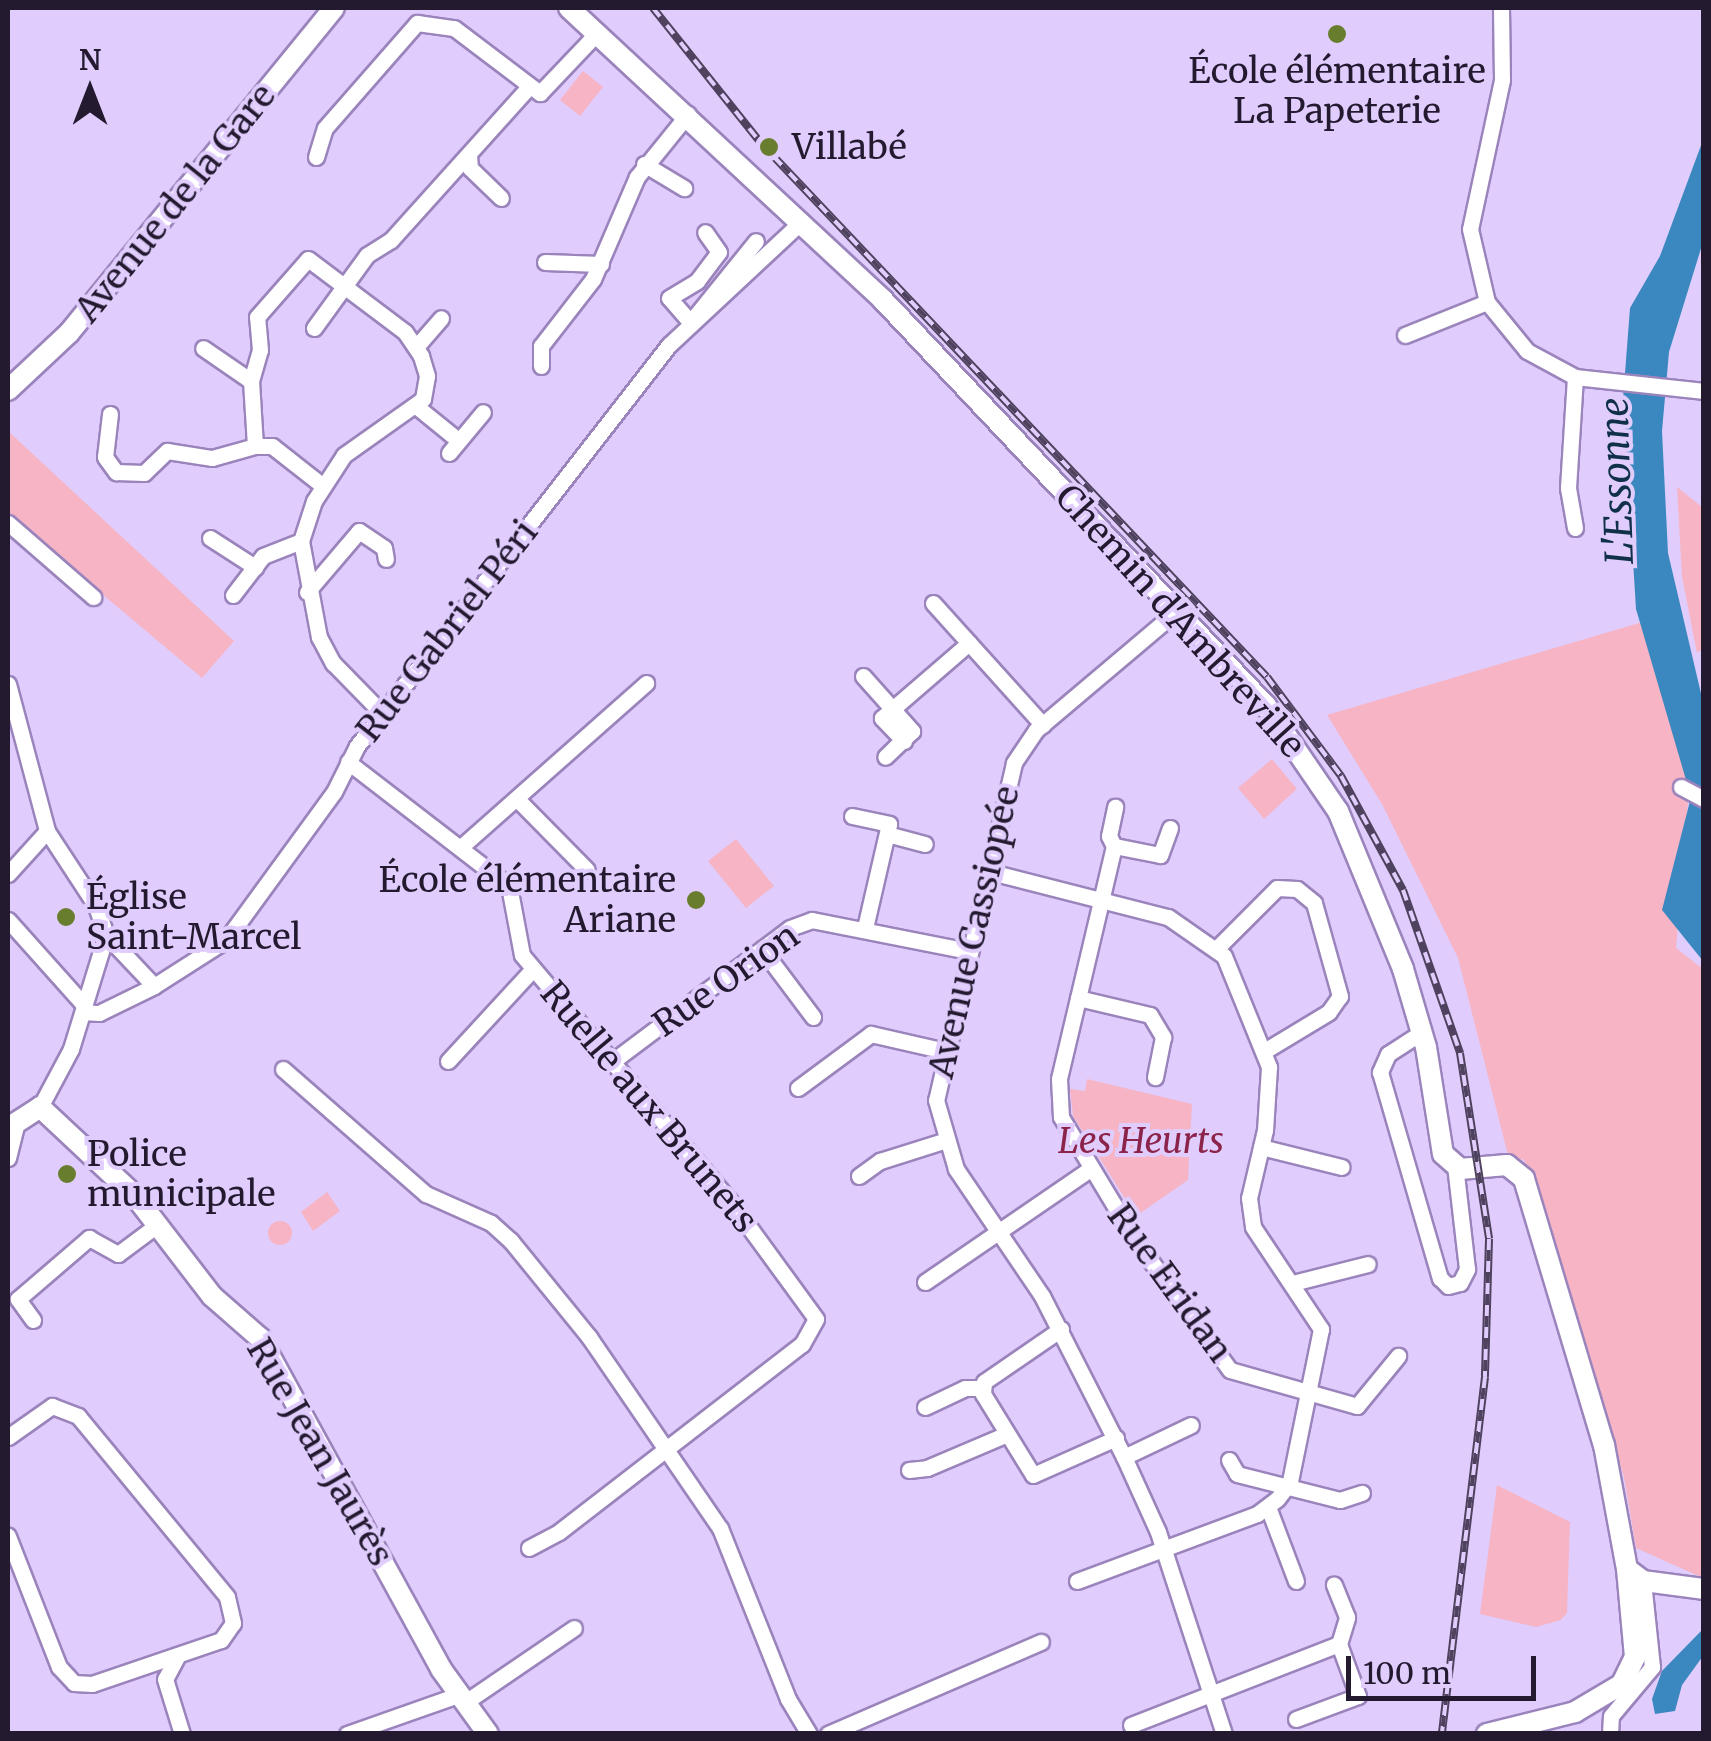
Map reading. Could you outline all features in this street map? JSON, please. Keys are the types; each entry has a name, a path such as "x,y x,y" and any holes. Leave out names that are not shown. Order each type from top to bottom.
{"street":[{"name":"Avenue de la Gare","path":"8,390 69,333 334,8"},
{"name":"Chemin d'Ambreville","path":"569,8 801,222 1178,610 1275,717 1338,811 1382,912 1422,1032 1440,1146 1455,1166"},
{"path":"1501,8 1502,80 1470,229 1487,302 1527,351 1576,377 1619,386 1704,391"},
{"path":"316,157 326,128 401,36 423,21 454,28 528,88 551,88 598,32"},
{"path":"314,328 344,282 469,155 528,88"},
{"path":"540,366 541,346 601,264 644,164 688,114"},
{"path":"469,155 470,168 501,198"},
{"path":"644,164 684,188"},
{"name":"Rue Gabriel Péri","path":"84,1009 99,1013 154,986 226,940 337,786 348,762 383,714 692,323 801,222"},
{"path":"705,232 719,252 698,281 669,298 692,323 756,241"},
{"path":"255,446 251,381 260,350 257,317 300,262 315,260 416,347 427,376 416,406 366,435 323,486 301,541 307,592 332,663 383,714"},
{"path":"546,262 601,264"},
{"path":"1405,335 1487,302"},
{"path":"416,347 441,318"},
{"path":"203,348 251,381"},
{"path":"1575,528 1568,488 1576,377"},
{"path":"416,406 454,447 483,412"},
{"path":"110,414 105,457 116,472 144,473 170,450 205,458 272,446 323,486"},
{"path":"8,523 94,597"},
{"path":"307,592 359,530 384,548 386,560"},
{"path":"210,538 255,567"},
{"path":"233,594 263,556 301,541"},
{"path":"933,603 1043,725"},
{"name":"Avenue Cassiopée","path":"1178,610 1043,725 1014,763 936,1100 943,1141 1061,1329 1116,1438 1164,1548 1224,1734"},
{"path":"885,757 904,742 882,718 969,643"},
{"path":"863,676 893,709"},
{"path":"462,846 646,683"},
{"path":"8,684 47,832 96,906 106,935 154,986"},
{"name":"Ruelle aux Brunets","path":"348,762 462,846 509,886 518,941 534,969 609,1064 733,1205 816,1319 802,1344 664,1448"},
{"path":"1681,787 1704,799"},
{"path":"518,800 565,854 588,870"},
{"name":"Rue Eridan","path":"1116,807 1109,836 1114,846 1057,1105 1090,1169 1221,1363 1244,1377 1360,1405 1398,1356"},
{"path":"852,816 889,824 865,928"},
{"path":"1114,846 1160,855 1170,828"},
{"path":"8,874 47,832"},
{"path":"886,834 925,844"},
{"path":"987,871 1168,918 1217,948 1266,1050 1271,1082 1250,1216 1263,1249 1293,1284 1321,1329 1310,1394 1287,1486 1268,1507 1077,1580"},
{"path":"1217,948 1277,888 1298,889 1314,904 1340,996 1329,1012 1266,1050"},
{"path":"8,920 84,1009"},
{"name":"Rue Orion","path":"609,1064 762,949 812,920 968,950"},
{"path":"8,1158 12,1128 40,1107 84,1009 106,935"},
{"path":"762,949 813,1017"},
{"path":"448,1061 534,969"},
{"path":"1078,998 1150,1015 1163,1037 1155,1077"},
{"path":"1422,1032 1388,1054 1380,1072 1440,1278 1448,1286 1460,1284 1467,1269 1455,1166 1508,1165 1523,1177 1604,1445 1652,1667 1611,1716 1610,1734"},
{"path":"798,1088 871,1034 946,1051"},
{"path":"282,1069 426,1194 491,1223 511,1241 589,1337 720,1528 788,1699 808,1734"},
{"name":"Rue Jean Jaurès","path":"40,1107 158,1225 212,1296 266,1348 461,1699 488,1734"},
{"path":"860,1176 880,1161 943,1141"},
{"path":"1261,1147 1342,1166"},
{"path":"924,1282 1090,1169"},
{"path":"33,1320 13,1303 88,1238 118,1254 158,1225"},
{"path":"1293,1284 1368,1264"},
{"path":"925,1408 964,1388 981,1388 1061,1329"},
{"path":"981,1388 1033,1475 1116,1438"},
{"path":"8,1437 42,1410 70,1410 227,1597 234,1614 228,1632 178,1656 92,1684 65,1677 8,1536"},
{"path":"1124,1457 1191,1426"},
{"path":"909,1470 927,1468 1007,1434"},
{"path":"528,1548 559,1532 664,1448"},
{"path":"1229,1460 1237,1474 1340,1500 1362,1493"},
{"path":"1268,1507 1296,1581"},
{"path":"1635,1575 1704,1590"},
{"path":"1487,1734 1520,1729 1593,1705 1632,1671 1635,1575"},
{"path":"1296,1719 1358,1696 1338,1644 1347,1617 1334,1584"},
{"path":"348,1734 461,1699 574,1628"},
{"path":"828,1734 1041,1642"},
{"path":"1132,1724 1338,1644"},
{"path":"178,1656 165,1679 182,1734"},
{"path":"140,1668 165,1679"}],"green space":[{"path":"583,71 603,87 580,116 560,100"},
{"path":"8,431 234,641 202,678 8,515"},
{"path":"1677,487 1703,508 1704,648 1697,653 1682,577"},
{"path":"1646,621 1691,765 1676,948 1703,969 1703,1578 1636,1548 1624,1477 1524,1160 1508,1155 1458,958 1382,804 1327,715"},
{"path":"1272,759 1297,789 1264,819 1238,788"},
{"path":"736,839 774,886 746,908 708,861"},
{"name":"Les Heurts","path":"1087,1079 1192,1104 1188,1180 1136,1216 1073,1116 1070,1089 1085,1091"},
{"path":"327,1192 340,1211 313,1231 301,1212"},
{"path":"280,1221 289,1224 289,1242 280,1245 271,1242 268,1233 271,1224"},
{"path":"1497,1485 1570,1522 1567,1613 1561,1620 1536,1627 1480,1614"}],"water":[{"path":"1703,140 1703,242 1669,352 1662,431 1668,553 1703,702 1703,961 1662,910 1691,797 1636,609 1623,399 1630,308 1660,256"},
{"path":"1703,1629 1703,1656 1682,1685 1675,1711 1655,1714 1652,1699 1662,1671"}],"railway":[{"path":"653,8 759,141 1267,677 1341,776 1403,890 1460,1053 1489,1239 1485,1377 1442,1734"}],"place":[{"name":"École élémentaire La Papeterie","path":"1337,34"},
{"name":"Villabé","path":"769,147"},
{"name":"École élémentaire Ariane","path":"696,900"},
{"name":"Église Saint-Marcel","path":"66,917"},
{"name":"Police municipale","path":"67,1174"}],"water label":[{"name":"L'Essonne","path":"1617,481"}]}
